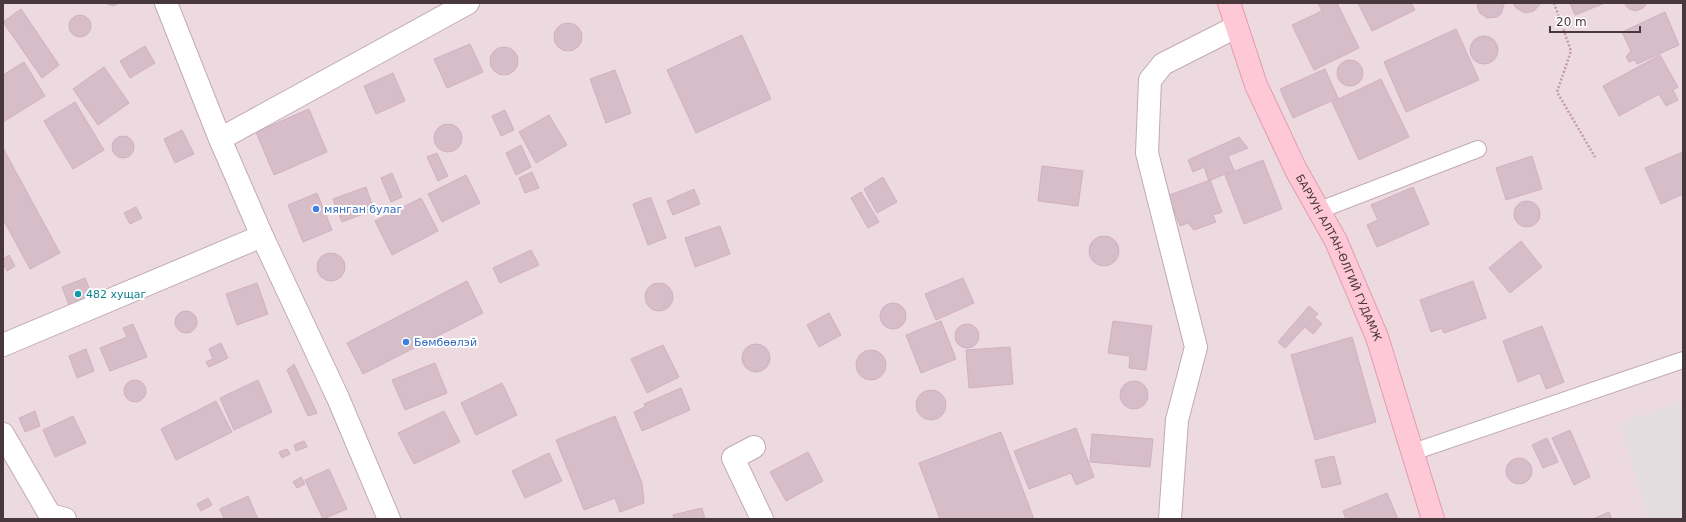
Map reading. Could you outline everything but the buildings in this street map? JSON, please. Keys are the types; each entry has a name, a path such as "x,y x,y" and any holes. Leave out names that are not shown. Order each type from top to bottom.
{"main road":[{"name":"БАРУУН АЛТАН-ӨЛГИЙ ГУДАМЖ","path":"1229,3 1256,85 1296,170 1320,210 1336,241 1377,337 1433,519"}],"street":[{"path":"166,3 220,139 262,236 338,398 389,519"},
{"path":"220,139 468,3"},
{"path":"1170,519 1177,420 1196,347 1148,153 1150,80 1163,64 1236,27"},
{"path":"3,345 262,236"},
{"path":"3,434 50,515 65,519"},
{"path":"754,447 733,458 762,519"}],"lane":[{"path":"1320,210 1478,150"},
{"path":"1412,452 1683,360"}],"path":[{"path":"1554,3 1571,51 1557,92 1595,157"}],"shaded area":[{"path":"3,3 1683,3 1683,519 3,519"},
{"path":"1683,402 1683,519 1649,519 1620,423"}],"place":[{"name":"мянган булаг","path":"316,209"},
{"name":"482 хущаг","path":"78,294"},
{"name":"Бөмбөөлэй","path":"406,342"}]}
